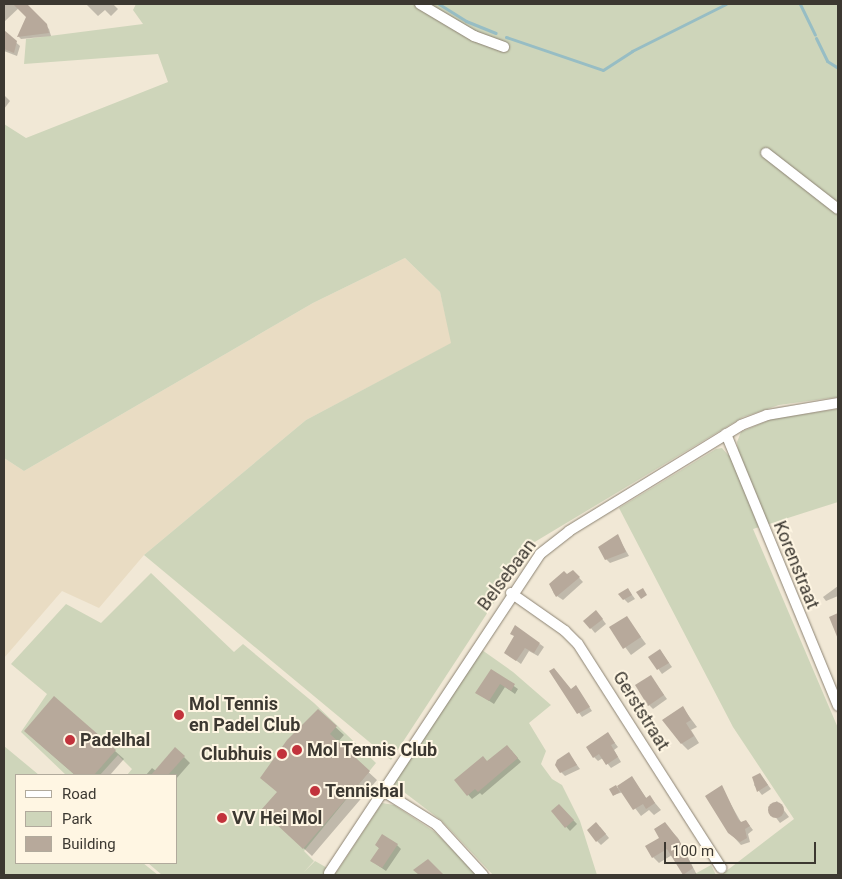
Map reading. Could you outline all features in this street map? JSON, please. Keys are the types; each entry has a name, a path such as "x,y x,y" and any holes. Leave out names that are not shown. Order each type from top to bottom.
{"street":[{"path":"420,4 474,36 504,47"},
{"path":"766,153 838,209"},
{"name":"Belsebaan","path":"328,873 511,594 540,554 569,531 726,434 767,415 838,403"},
{"name":"Korenstraat","path":"726,434 838,706"},
{"name":"Gerststraat","path":"511,594 565,631 578,644 721,868"},
{"path":"383,791 416,809 437,825 483,875"}],"shaded area":[{"path":"405,258 440,292 452,343 306,420 144,555 99,608 62,591 4,658 4,458 24,471 313,303"}],"green space":[{"path":"136,4 838,4 838,397 779,405 743,417 533,543 391,760 144,555 306,420 451,343 440,292 405,258 313,303 24,471 4,458 4,124 26,138 168,82 158,54 24,64 26,39 143,24 133,10"},
{"path":"838,409 838,502 753,529 838,728 838,875 721,875 794,819 733,727 619,508 716,449 722,448 728,455 738,451 737,442 741,432 772,419"},
{"name":"Mol Tennis en Padel Club","path":"151,573 234,652 243,644 314,703 376,763 304,851 314,861 304,872 315,861 336,873 382,803 394,805 435,832 477,875 162,875 149,864 178,864 178,774 128,774 132,769 118,755 101,774 65,774 21,732 47,694 11,664 66,604 101,623"},
{"path":"482,650 513,672 551,705 529,723 546,751 541,764 552,779 562,785 580,821 597,875 493,875 442,821 392,783"},
{"path":"4,746 38,774 15,774 15,864 144,864 158,875 4,875"},
{"path":"711,865 716,875 693,875"}],"building":[{"path":"13,4 27,4 47,24 49,33 17,37 26,17"},
{"path":"4,30 17,41 14,53 4,49"},
{"path":"618,534 626,552 605,560 598,547"},
{"path":"573,570 580,577 556,597 549,584 564,571 567,574"},
{"path":"628,588 632,595 623,600 618,594"},
{"path":"643,588 647,595 641,599 636,592"},
{"path":"596,610 603,619 590,629 583,621"},
{"path":"838,613 838,639 829,617"},
{"path":"627,616 641,637 623,649 609,627"},
{"path":"515,625 540,643 534,653 525,648 516,661 504,653 514,636 510,634"},
{"path":"660,649 669,663 657,670 648,657"},
{"path":"554,668 571,689 576,685 590,707 577,714 549,671"},
{"path":"491,669 515,684 511,691 500,684 489,701 475,693"},
{"path":"651,675 664,695 648,706 635,685"},
{"name":"Padelhal","path":"54,696 116,750 95,774 74,774 24,731"},
{"path":"683,706 691,720 686,723 694,736 681,744 662,720"},
{"name":"Tennishal","path":"318,709 337,726 330,734 370,771 303,849 261,810 277,792 260,778 287,740"},
{"path":"608,732 615,743 611,745 618,757 606,765 599,754 593,758 586,747"},
{"path":"507,745 518,758 478,792 475,789 467,796 454,780 483,756 487,761"},
{"path":"175,747 185,756 169,774 152,774"},
{"path":"569,752 577,765 560,773 555,765 557,760"},
{"path":"760,773 768,785 757,792 752,777"},
{"path":"632,776 646,798 650,795 655,803 646,809 643,804 633,810 617,786"},
{"path":"616,785 620,792 613,796 609,789"},
{"path":"722,785 738,819 741,822 746,820 750,826 745,829 747,838 740,842 728,833 705,796"},
{"path":"773,802 779,802 784,807 782,816 773,818 768,813 768,807"},
{"path":"559,804 574,820 565,828 551,811"},
{"path":"596,822 606,834 596,842 587,830"},
{"path":"665,822 679,840 693,868 683,875 667,849 652,858 645,846 659,838 654,829"},
{"path":"382,834 398,844 382,868 370,861 379,848 375,845"},
{"path":"428,859 444,875 419,875 413,870"}],"waterway":[{"path":"439,4 466,21 496,33"},
{"path":"506,37 603,70 632,51 726,4"},
{"path":"800,4 815,35"},
{"path":"816,38 827,61 838,68"}],"place":[{"name":"Mol Tennis en Padel Club","path":"179,715"},
{"name":"Padelhal","path":"70,740"},
{"name":"Mol Tennis Club","path":"297,750"},
{"name":"Clubhuis","path":"282,754"},
{"name":"Tennishal","path":"315,791"},
{"name":"VV Hei Mol","path":"222,818"}]}
